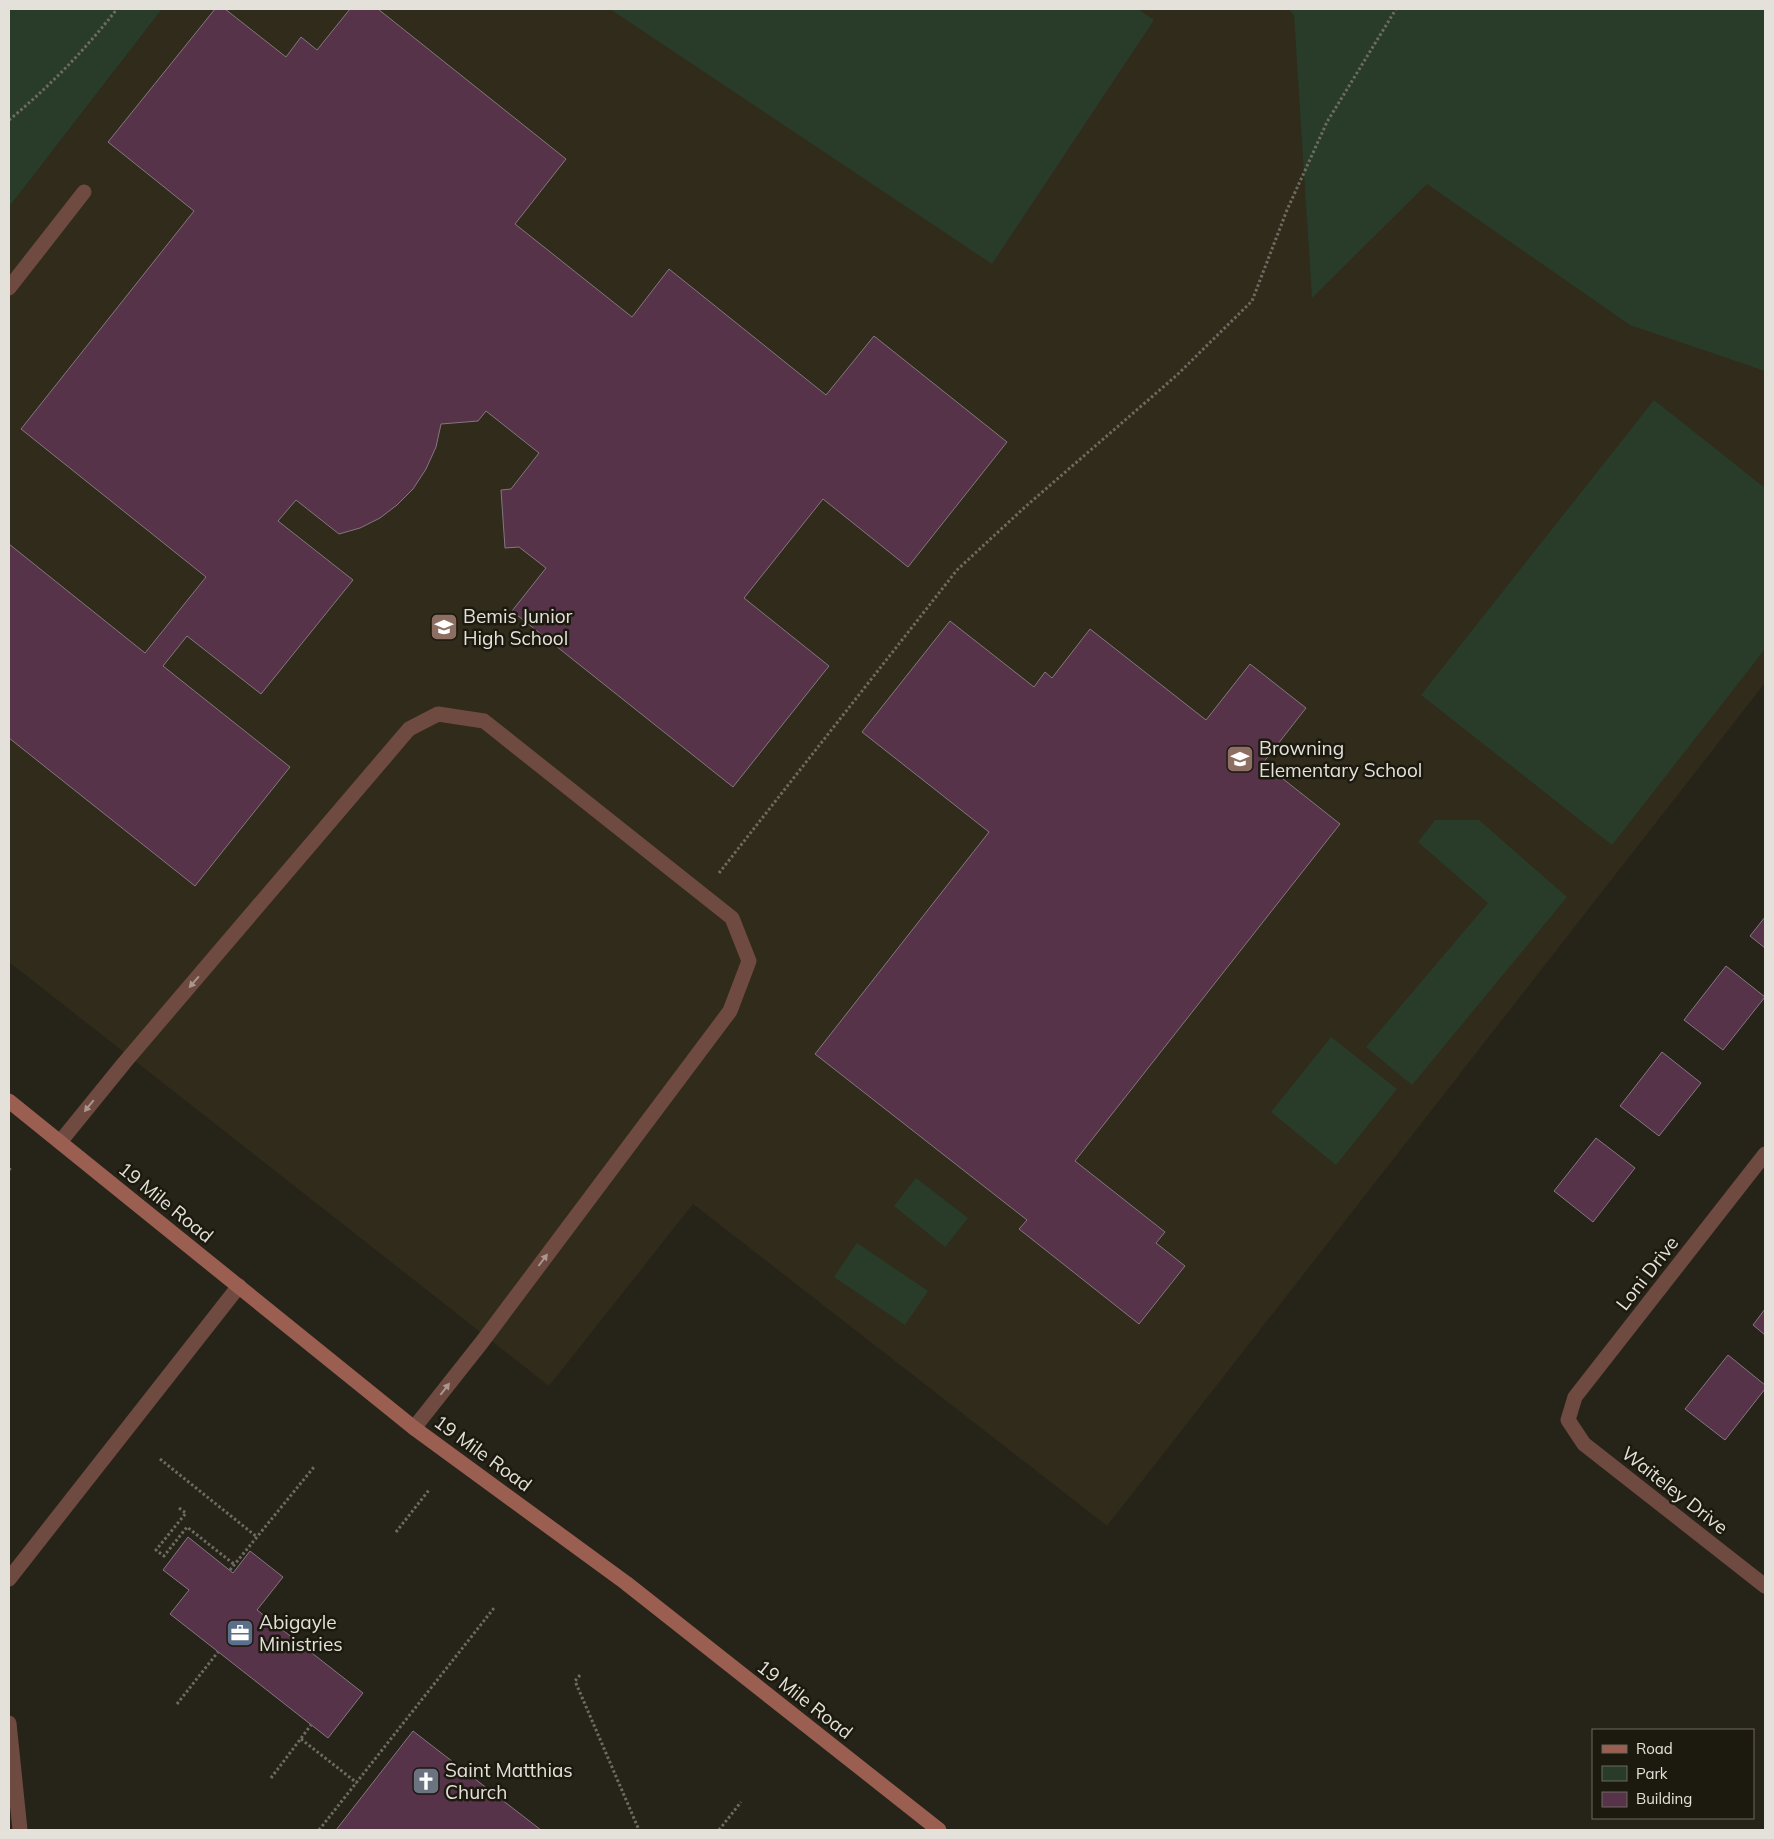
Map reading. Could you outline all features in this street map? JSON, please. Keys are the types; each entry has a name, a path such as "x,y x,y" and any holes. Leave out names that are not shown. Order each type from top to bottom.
{"street":[{"path":"9,288 84,192"},
{"path":"60,1142 410,729 438,714 484,721 732,918 749,961 730,1011 482,1342 414,1428"},
{"name":"19 Mile Road","path":"9,1101 414,1428 626,1583 939,1830"},
{"name":"Loni Drive","path":"1568,1420 1575,1397 1765,1154"},
{"path":"9,1579 240,1286"},
{"name":"Waiteley Drive","path":"1568,1420 1584,1444 1765,1586"},
{"path":"9,1723 20,1830"}],"path":[{"path":"9,120 35,99 92,42 117,9"},
{"path":"702,895 957,570 1025,507 1177,375 1252,301 1287,210 1327,122 1396,9"},
{"path":"160,1459 257,1537"},
{"path":"230,1570 314,1467"},
{"path":"396,1532 430,1490"},
{"path":"180,1508 186,1512 156,1550 164,1556 187,1527 234,1565"},
{"path":"319,1830 494,1608"},
{"path":"177,1704 218,1652"},
{"path":"580,1676 575,1681 638,1830"},
{"path":"271,1778 311,1725"},
{"path":"301,1739 357,1783"},
{"path":"719,1830 742,1802"}],"shaded area":[{"path":"162,9 1765,9 1765,683 1107,1526 693,1204 549,1386 9,962 9,207"}],"green space":[{"path":"9,9 162,9 9,207"},
{"path":"610,9 1138,9 1154,20 992,264"},
{"path":"1288,9 1765,9 1765,371 1630,325 1427,184 1312,298 1294,15"},
{"path":"1654,400 1765,488 1765,649 1612,845 1421,695"},
{"path":"1435,820 1479,820 1567,897 1412,1085 1366,1047 1488,903 1418,842"},
{"path":"1331,1037 1397,1089 1336,1165 1271,1112"},
{"path":"916,1178 968,1218 945,1247 894,1206"},
{"path":"857,1243 928,1291 905,1325 834,1277"}],"building":[{"path":"215,9 225,9 286,57 301,37 317,50 350,9 378,9 566,159 515,224 632,317 669,269 826,395 874,336 1007,442 908,567 823,499 744,598 829,666 733,787 512,611 546,568 519,547 505,548 501,490 511,489 539,453 486,411 478,421 441,424 436,447 426,469 413,489 380,518 360,528 339,534 296,500 278,521 353,580 261,694 187,636 163,666 290,767 195,886 9,738 9,544 145,653 206,577 21,429 194,211 108,142"},
{"path":"950,621 1034,687 1045,672 1052,678 1090,629 1206,720 1250,664 1306,708 1263,763 1340,824 1075,1161 1165,1232 1156,1243 1185,1266 1139,1324 1019,1229 1027,1220 815,1054 989,832 862,732"},
{"path":"1765,917 1765,948 1750,936"},
{"path":"1726,966 1765,997 1723,1050 1684,1020"},
{"path":"1662,1052 1701,1083 1659,1136 1620,1106"},
{"path":"1596,1138 1635,1168 1593,1222 1554,1191"},
{"path":"1765,1309 1765,1335 1753,1325"},
{"path":"1728,1355 1765,1385 1765,1389 1725,1440 1685,1409"},
{"name":"Abigayle Ministries","path":"188,1537 233,1573 250,1551 283,1577 257,1610 363,1693 328,1738 170,1614 189,1590 163,1570"},
{"name":"Saint Matthias Church","path":"413,1731 541,1830 336,1830"}],"place":[{"name":"Bemis Junior High School","path":"444,627"},
{"name":"Browning Elementary School","path":"1240,759"},
{"name":"Abigayle Ministries","path":"240,1633"},
{"name":"Saint Matthias Church","path":"426,1781"}]}
